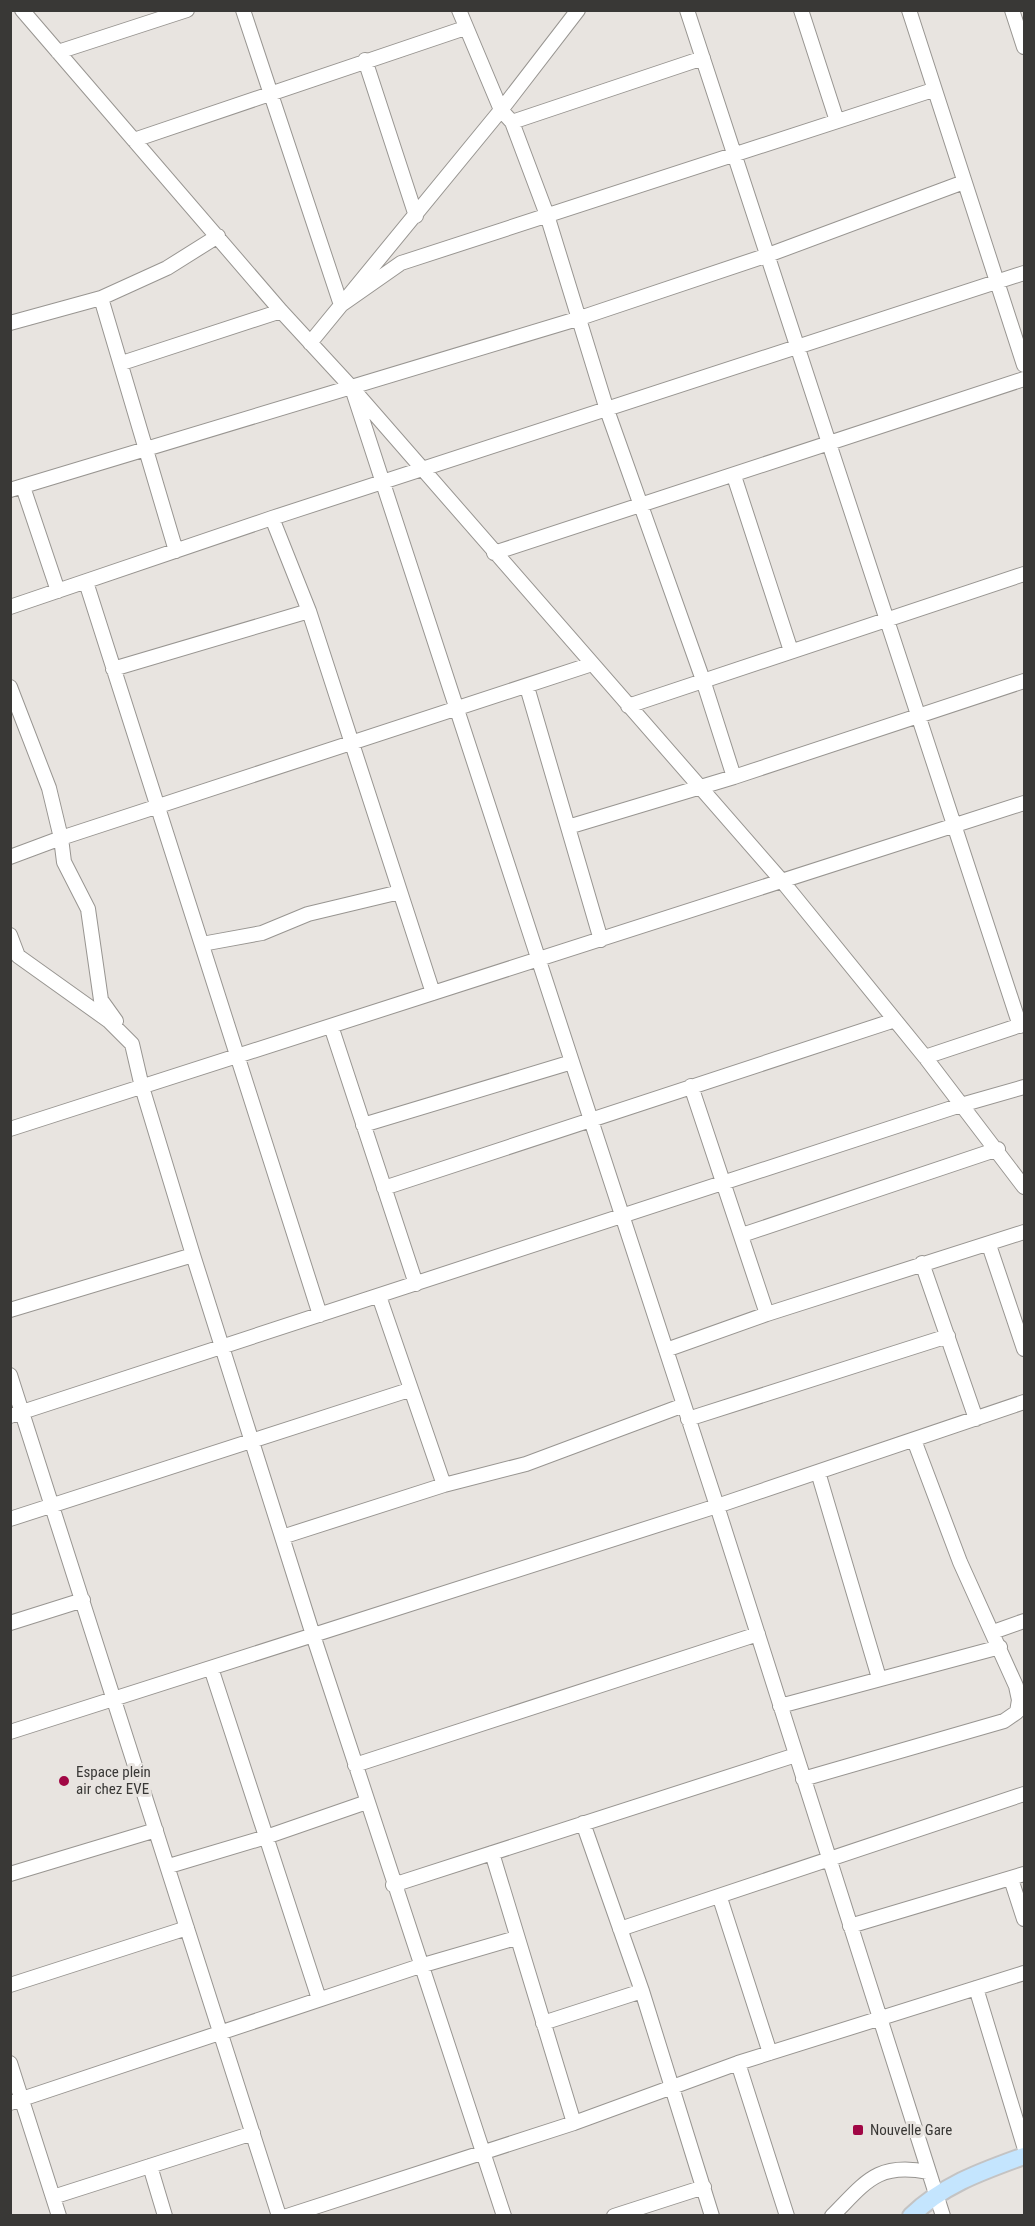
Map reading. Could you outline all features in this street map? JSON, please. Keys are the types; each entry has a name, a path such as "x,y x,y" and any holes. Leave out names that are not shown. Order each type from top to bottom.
{"main road":[{"path":"911,2216 937,2194 964,2178 1024,2156"}],"street":[{"path":"22,10 281,311 352,388 421,470 782,881 998,1149 1024,1187"},
{"path":"58,52 187,10"},
{"path":"243,10 269,94 341,305"},
{"path":"459,10 501,110 512,122 547,215 577,319 607,410 703,680 734,777"},
{"path":"310,342 416,216 578,10"},
{"path":"687,10 954,826 1022,1025 925,1058"},
{"path":"801,10 837,121"},
{"path":"909,10 933,90 1024,365"},
{"path":"1012,10 1024,47"},
{"path":"134,140 465,28"},
{"path":"512,122 703,58"},
{"path":"365,60 416,216"},
{"path":"341,305 401,263 933,90"},
{"path":"58,591 17,488 577,319 768,255 964,182"},
{"path":"10,323 101,298 167,268 218,236"},
{"path":"10,607 272,518 1024,273"},
{"path":"101,298 176,551"},
{"path":"122,363 281,311"},
{"path":"494,553 829,445 1024,379"},
{"path":"352,388 717,1506 943,2216"},
{"path":"734,476 792,651"},
{"path":"272,518 309,611 433,993"},
{"path":"628,706 1024,574"},
{"path":"86,582 320,1315"},
{"path":"113,669 309,611"},
{"path":"10,857 61,838 592,664"},
{"path":"568,827 919,718 1024,681"},
{"path":"10,687 49,788 61,838 64,862 84,897 92,922 101,1000 132,1044 142,1087 193,1255 313,1635 393,1885 504,2216"},
{"path":"527,687 601,940"},
{"path":"10,724 27,727"},
{"path":"10,1129 1024,803"},
{"path":"202,944 262,933 308,914 400,892"},
{"path":"10,935 18,956 109,1021 132,1044"},
{"path":"384,1188 895,1020"},
{"path":"332,1026 416,1284"},
{"path":"363,1125 572,1062"},
{"path":"691,1086 767,1314"},
{"path":"16,1414 961,1105 1024,1087"},
{"path":"742,1235 998,1149"},
{"path":"666,1350 767,1314 1024,1232"},
{"path":"989,1245 1024,1349"},
{"path":"10,1310 193,1255"},
{"path":"922,1263 976,1419"},
{"path":"380,1296 409,1390 444,1485"},
{"path":"282,1537 444,1485 526,1464 686,1412 948,1336"},
{"path":"10,1375 16,1414 53,1507 279,2216"},
{"path":"10,1519 53,1507 409,1390"},
{"path":"10,1732 717,1506 1024,1402"},
{"path":"804,1779 1004,1721 1017,1712 1019,1700 1000,1647 960,1562 914,1440"},
{"path":"818,1472 879,1678"},
{"path":"10,1623 83,1600"},
{"path":"993,1632 1024,1621"},
{"path":"355,1765 758,1634"},
{"path":"780,1706 1000,1647"},
{"path":"211,1668 319,1999"},
{"path":"393,1885 796,1755"},
{"path":"620,1929 720,1898 829,1858 1024,1794"},
{"path":"169,1866 266,1837 367,1802"},
{"path":"583,1823 642,1991 712,2216"},
{"path":"10,1874 156,1830"},
{"path":"492,1853 574,2123"},
{"path":"850,1926 1018,1876 1024,1919"},
{"path":"720,1898 770,2054"},
{"path":"10,1985 188,1928"},
{"path":"16,2101 420,1966 516,1938"},
{"path":"287,2216 574,2123 738,2063 1024,1973"},
{"path":"976,1988 1024,2146"},
{"path":"543,2023 642,1991"},
{"path":"10,2063 16,2101 59,2216"},
{"path":"738,2063 788,2216"},
{"path":"53,2197 253,2133"},
{"path":"150,2166 165,2216"},
{"path":"832,2216 867,2182 884,2172 904,2167 928,2172"},
{"path":"614,2216 704,2187"}],"place":[{"name":"Espace plein air chez EVE","path":"64,1781"},
{"name":"Nouvelle Gare","path":"858,2130"}]}
